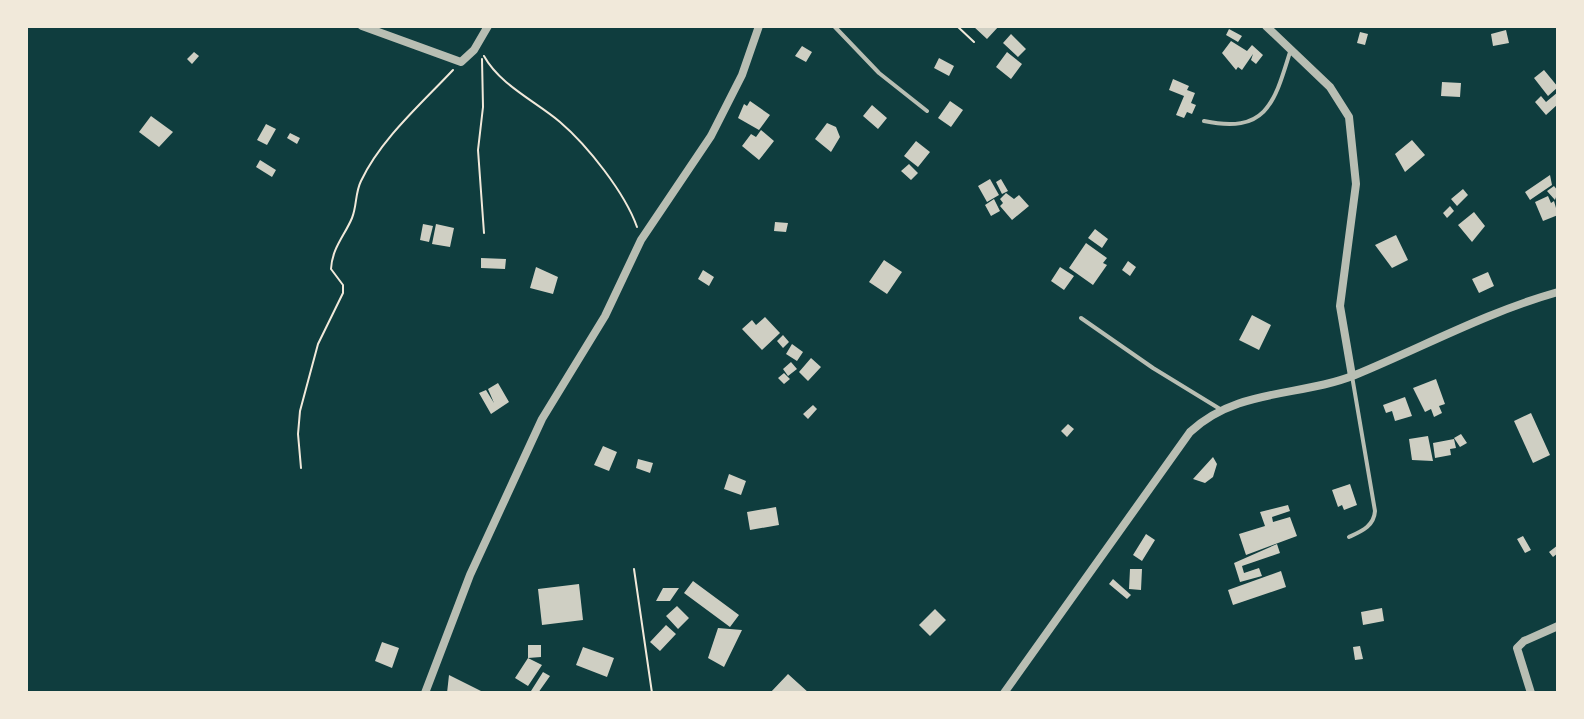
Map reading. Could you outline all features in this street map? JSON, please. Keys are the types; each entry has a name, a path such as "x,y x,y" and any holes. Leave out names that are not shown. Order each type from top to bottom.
{"street":[{"path":"362,26 461,62 474,50 488,26"},
{"path":"425,693 449,624 542,419 611,306 641,240 711,136 742,75 759,26"},
{"path":"1266,26 1338,96 1349,117 1356,184 1340,285 1342,323 1352,376"},
{"path":"1004,693 1190,432 1220,409 1352,376 1479,318 1558,292"},
{"path":"1531,693 1517,648 1524,641 1558,626"}],"lane":[{"path":"834,26 879,73 927,111"},
{"path":"1204,121 1240,126 1259,117 1277,92 1290,52"},
{"path":"1081,318 1220,409"},
{"path":"1349,537 1366,529 1373,521 1375,511 1352,376"}],"path":[{"path":"957,26 974,42"},
{"path":"484,233 478,150 483,107 482,51 499,75 561,123 586,151 628,201 641,240"},
{"path":"301,468 298,421 318,344 343,293 343,285 331,264 340,236 351,220 360,183 391,138 461,62"},
{"path":"634,569 652,693"}],"building":[{"path":"973,26 999,26 987,39"},
{"path":"1229,29 1242,36 1238,42 1226,35"},
{"path":"1506,30 1509,43 1493,46 1491,34"},
{"path":"1360,32 1368,34 1365,45 1357,43"},
{"path":"1011,34 1026,49 1018,57 1003,43"},
{"path":"1231,41 1247,51 1252,45 1263,55 1256,64 1251,60 1253,54 1242,70 1238,67 1236,70 1222,53"},
{"path":"802,46 812,52 806,62 795,56"},
{"path":"194,52 199,56 192,64 187,59"},
{"path":"1007,52 1022,64 1011,79 996,67"},
{"path":"939,58 954,66 949,76 934,68"},
{"path":"1544,70 1558,87 1548,96 1534,78"},
{"path":"1173,79 1189,86 1187,90 1195,93 1191,103 1196,105 1192,114 1187,112 1184,118 1176,115 1184,96 1169,90"},
{"path":"1442,82 1461,83 1460,97 1441,96"},
{"path":"1558,92 1558,104 1546,115 1535,102 1541,96 1546,102"},
{"path":"750,101 770,115 759,130 738,118 744,104 747,106"},
{"path":"950,101 963,110 951,127 938,118"},
{"path":"872,105 887,118 878,129 863,116"},
{"path":"151,116 173,132 159,147 139,132"},
{"path":"827,123 836,127 840,137 831,152 815,139"},
{"path":"266,124 276,129 267,145 257,140"},
{"path":"761,130 774,141 759,160 742,146 751,134 756,137"},
{"path":"290,133 300,138 297,144 287,138"},
{"path":"1412,140 1425,155 1405,172 1395,154"},
{"path":"916,141 930,152 918,167 904,156"},
{"path":"260,160 276,170 272,177 256,167"},
{"path":"909,164 918,173 911,180 901,171"},
{"path":"1550,175 1552,185 1530,200 1525,192"},
{"path":"990,179 999,195 987,202 978,186"},
{"path":"1001,179 1008,191 1002,194 996,182"},
{"path":"1554,186 1558,191 1555,200 1547,191"},
{"path":"1463,189 1468,195 1457,206 1451,199"},
{"path":"1006,193 1014,199 1019,195 1029,206 1012,220 1000,206 1003,203 1000,199"},
{"path":"1548,196 1551,203 1554,201 1558,215 1543,221 1535,202"},
{"path":"994,199 1000,211 991,216 985,205"},
{"path":"1450,206 1454,211 1447,218 1443,213"},
{"path":"1474,212 1485,226 1472,242 1458,225"},
{"path":"775,222 788,223 786,232 774,231"},
{"path":"423,224 433,226 429,242 420,240"},
{"path":"436,224 454,228 450,247 432,244"},
{"path":"1095,229 1108,239 1102,248 1088,238"},
{"path":"1396,235 1408,260 1392,268 1375,245"},
{"path":"1086,243 1107,258 1103,263 1107,265 1093,285 1069,268"},
{"path":"481,258 506,259 505,269 481,268"},
{"path":"884,260 902,272 887,294 869,282"},
{"path":"1128,261 1136,267 1130,276 1122,270"},
{"path":"536,267 558,277 553,294 530,288"},
{"path":"1060,267 1074,276 1064,290 1051,281"},
{"path":"703,270 714,277 709,286 698,279"},
{"path":"1488,272 1494,286 1479,293 1472,279"},
{"path":"1252,315 1271,325 1259,350 1239,340"},
{"path":"765,317 780,333 762,350 742,329 752,320 756,325"},
{"path":"783,335 789,342 783,348 777,341"},
{"path":"792,344 803,352 797,361 786,354"},
{"path":"811,358 821,367 808,381 799,372"},
{"path":"791,362 797,369 788,376 783,369"},
{"path":"784,373 790,379 784,384 778,378"},
{"path":"1436,379 1445,404 1439,406 1442,413 1434,417 1431,409 1425,412 1413,388"},
{"path":"498,383 509,402 491,414 479,393 486,390 494,403 488,389"},
{"path":"1405,397 1412,416 1395,421 1392,411 1386,413 1383,405"},
{"path":"813,405 817,409 808,419 803,414"},
{"path":"1531,413 1550,455 1533,463 1514,421"},
{"path":"1068,424 1074,429 1067,437 1061,431"},
{"path":"1461,434 1467,443 1460,447 1454,438"},
{"path":"1428,436 1433,461 1412,460 1409,439"},
{"path":"1454,439 1456,448 1450,449 1451,455 1435,458 1433,443"},
{"path":"603,446 617,452 609,471 594,465"},
{"path":"1213,457 1217,464 1213,477 1205,483 1193,479"},
{"path":"638,459 653,463 650,473 636,468"},
{"path":"729,474 746,481 741,495 724,489"},
{"path":"1350,484 1357,505 1344,510 1342,505 1338,507 1332,490"},
{"path":"1288,505 1290,511 1272,517 1273,522 1290,517 1297,536 1246,555 1239,534 1265,526 1260,512"},
{"path":"776,507 779,525 750,530 747,512"},
{"path":"1146,534 1155,540 1142,561 1133,555"},
{"path":"1523,536 1531,550 1525,553 1517,539"},
{"path":"1277,544 1280,553 1242,566 1244,573 1259,568 1262,576 1240,582 1234,563"},
{"path":"1558,545 1558,553 1553,557 1549,552"},
{"path":"1130,569 1142,569 1141,590 1129,589"},
{"path":"1281,571 1286,587 1233,605 1228,590"},
{"path":"1113,579 1131,595 1127,599 1109,584"},
{"path":"693,581 739,615 730,627 684,593"},
{"path":"579,584 583,620 542,625 538,589"},
{"path":"663,588 679,588 670,601 656,601"},
{"path":"677,606 689,618 678,629 666,616"},
{"path":"1382,608 1384,621 1363,625 1361,612"},
{"path":"935,609 946,620 930,636 919,625"},
{"path":"666,625 676,634 660,651 650,642"},
{"path":"718,628 742,630 724,667 708,658"},
{"path":"382,642 399,648 392,668 375,661"},
{"path":"528,645 541,645 541,657 528,658"},
{"path":"1360,646 1363,659 1355,660 1353,647"},
{"path":"583,647 614,658 607,677 576,665"},
{"path":"528,658 542,665 528,686 515,678"},
{"path":"543,672 550,676 538,693 533,693 531,691"},
{"path":"788,674 809,693 770,693"},
{"path":"449,675 485,693 447,693"}]}
